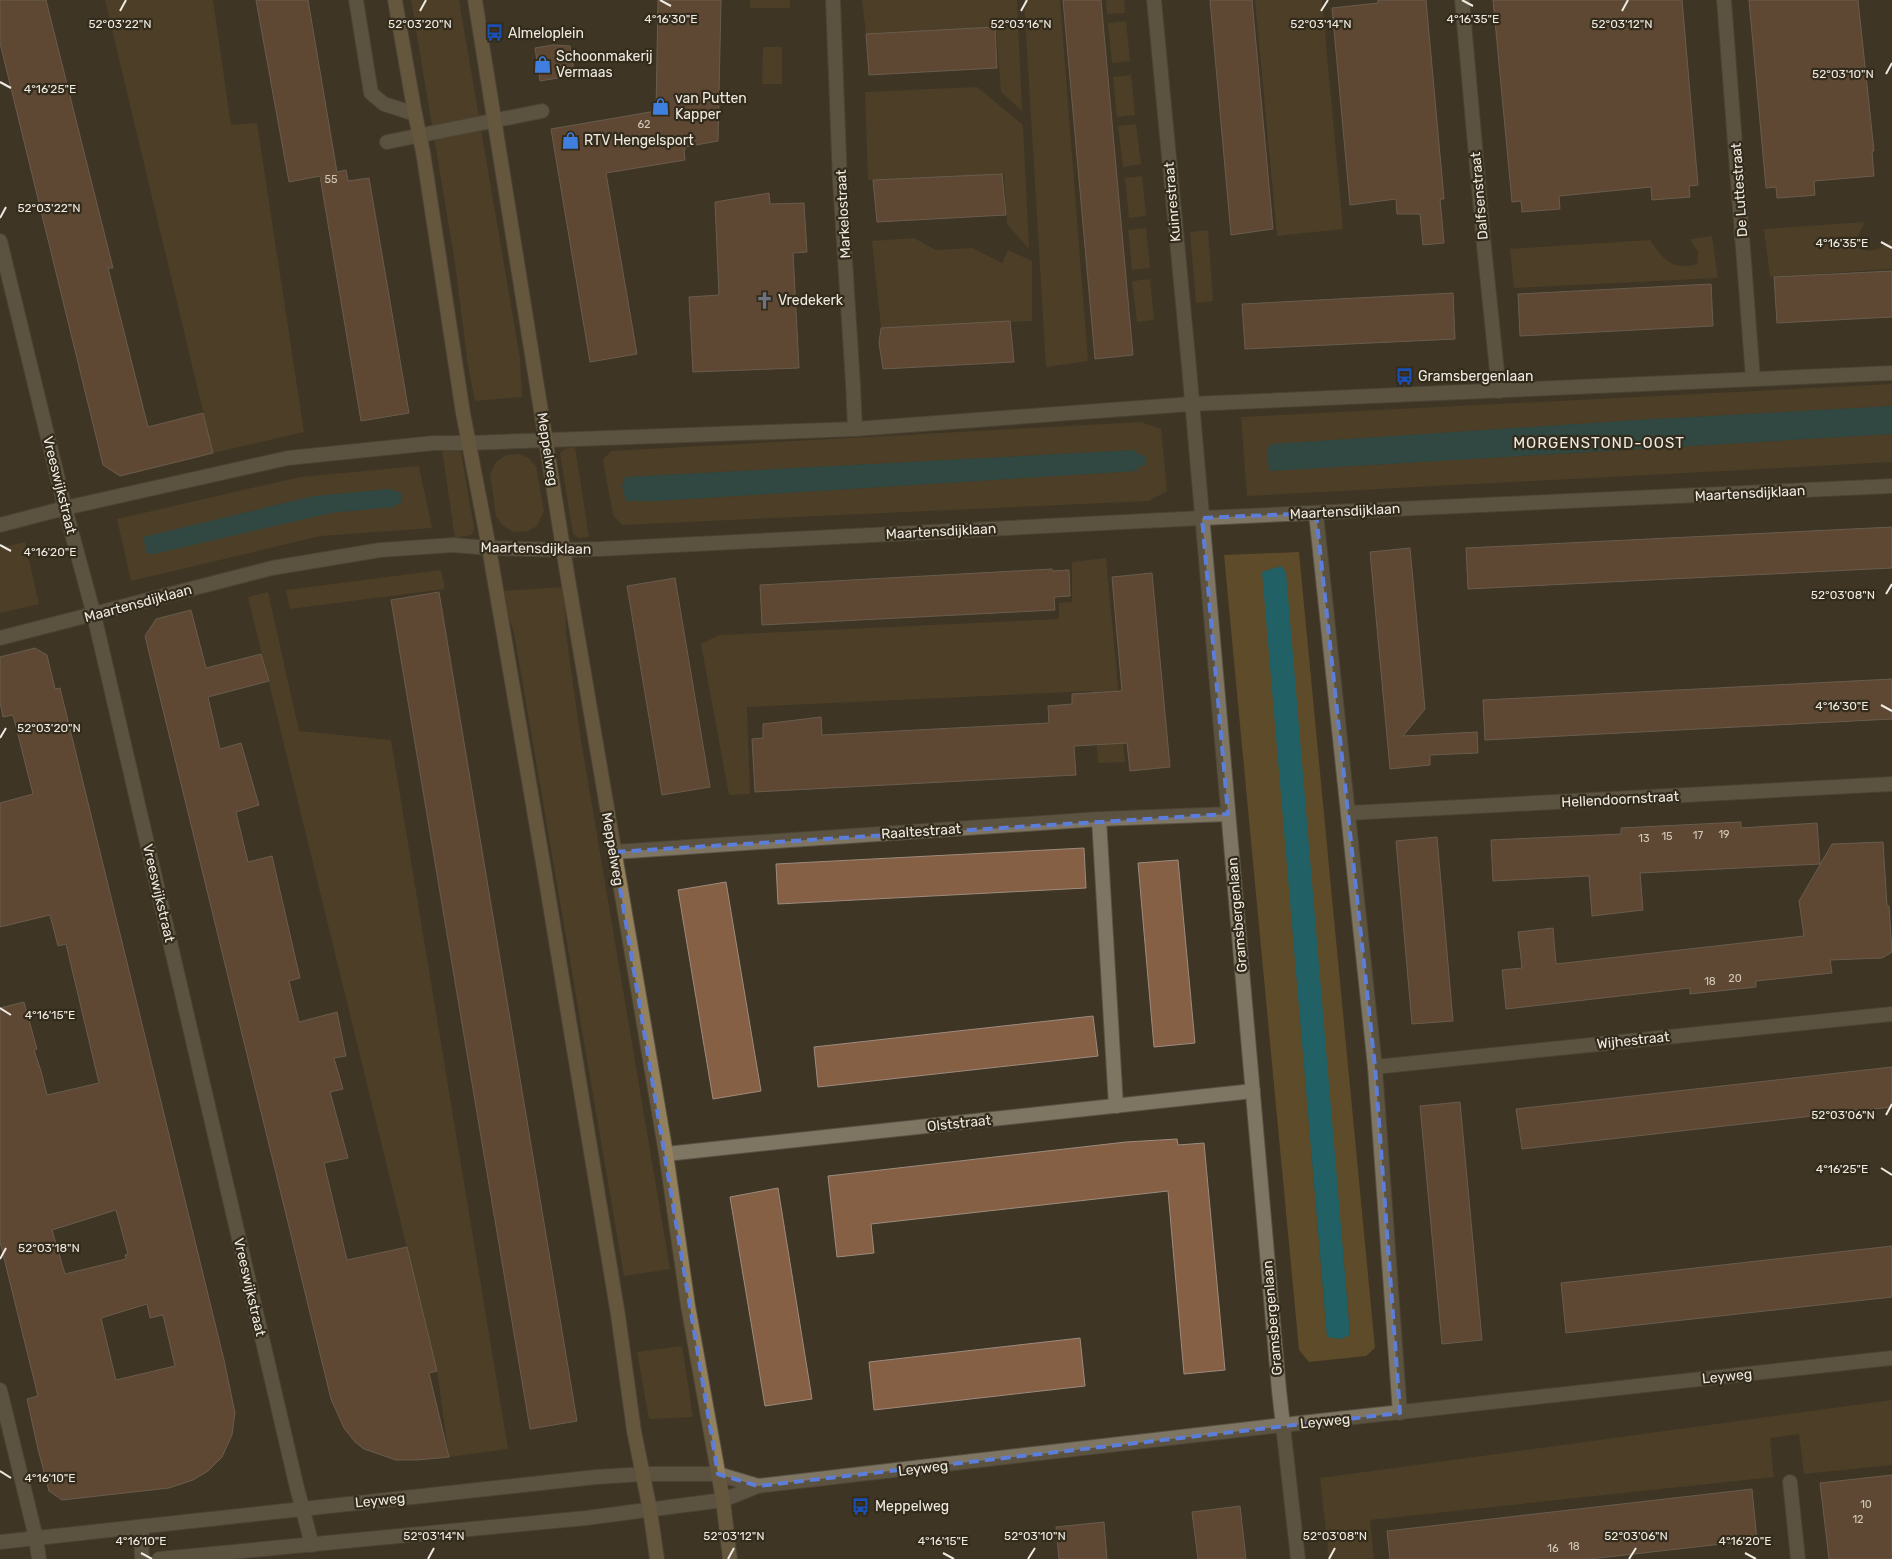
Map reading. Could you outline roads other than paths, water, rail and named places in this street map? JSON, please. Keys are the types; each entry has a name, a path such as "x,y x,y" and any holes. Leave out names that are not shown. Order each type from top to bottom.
{"main road":[{"path":"396,0 423,152 469,443 489,548 618,1315 634,1431 650,1510 656,1559"},
{"path":"475,0 494,121"},
{"name":"Meppelweg","path":"494,121 614,852 666,1154 688,1306 723,1500 730,1559"}],"street":[{"path":"356,0 371,93 384,104 415,114"},
{"name":"Markelostraat","path":"833,0 840,182 855,429"},
{"name":"Kuinrestraat","path":"1154,0 1191,404"},
{"name":"Dalfsenstraat","path":"1462,0 1499,391"},
{"name":"De Luttestraat","path":"1724,0 1753,379"},
{"path":"387,142 542,111"},
{"name":"Vreeswijkstraat","path":"0,241 65,508 94,615 312,1545"},
{"path":"0,525 65,508 288,458 434,443 855,429 1191,404 1892,372"},
{"name":"Gramsbergenlaan","path":"1191,404 1283,1425 1298,1559"},
{"name":"Maartensdijklaan","path":"0,638 272,568 380,550 453,545 564,550 1892,486"},
{"path":"1316,513 1375,1067 1400,1413"},
{"name":"Hellendoornstraat","path":"1348,813 1892,784"},
{"name":"Raaltestraat","path":"614,852 1099,819 1228,814"},
{"path":"1099,819 1116,1106"},
{"name":"Wijhestraat","path":"1375,1067 1892,1014"},
{"name":"Olststraat","path":"666,1154 1253,1091"},
{"name":"Leyweg","path":"159,1559 650,1510 723,1500 758,1486 1283,1425 1892,1358"},
{"path":"0,1390 36,1538 39,1559"},
{"name":"Leyweg","path":"0,1542 596,1477 643,1474 718,1474 758,1486"},
{"path":"1790,1482 1798,1559"},
{"path":"141,1528 142,1559"}],"water":[{"path":"1892,406 1892,434 1269,471 1267,449 1272,444 1636,420"},
{"path":"1136,450 1137,454 1146,456 1146,465 1137,467 1137,471 657,501 626,501 622,486 625,477"},
{"path":"389,489 401,493 402,502 393,507 331,513 154,554 147,554 143,537 314,496"},
{"path":"1281,566 1286,572 1350,1335 1341,1339 1327,1337 1262,572"}],"place":[{"name":"Almeloplein","path":"494,33"},
{"name":"Schoonmakerij Vermaas","path":"542,64"},
{"name":"van Putten Kapper","path":"661,106"},
{"name":"RTV Hengelsport","path":"570,140"},
{"name":"Vredekerk","path":"764,300"},
{"name":"Gramsbergenlaan","path":"1404,376"},
{"name":"Meppelweg","path":"861,1506"}],"district":[{"name":"MORGENSTOND-OOST","path":"1599,443"}]}
